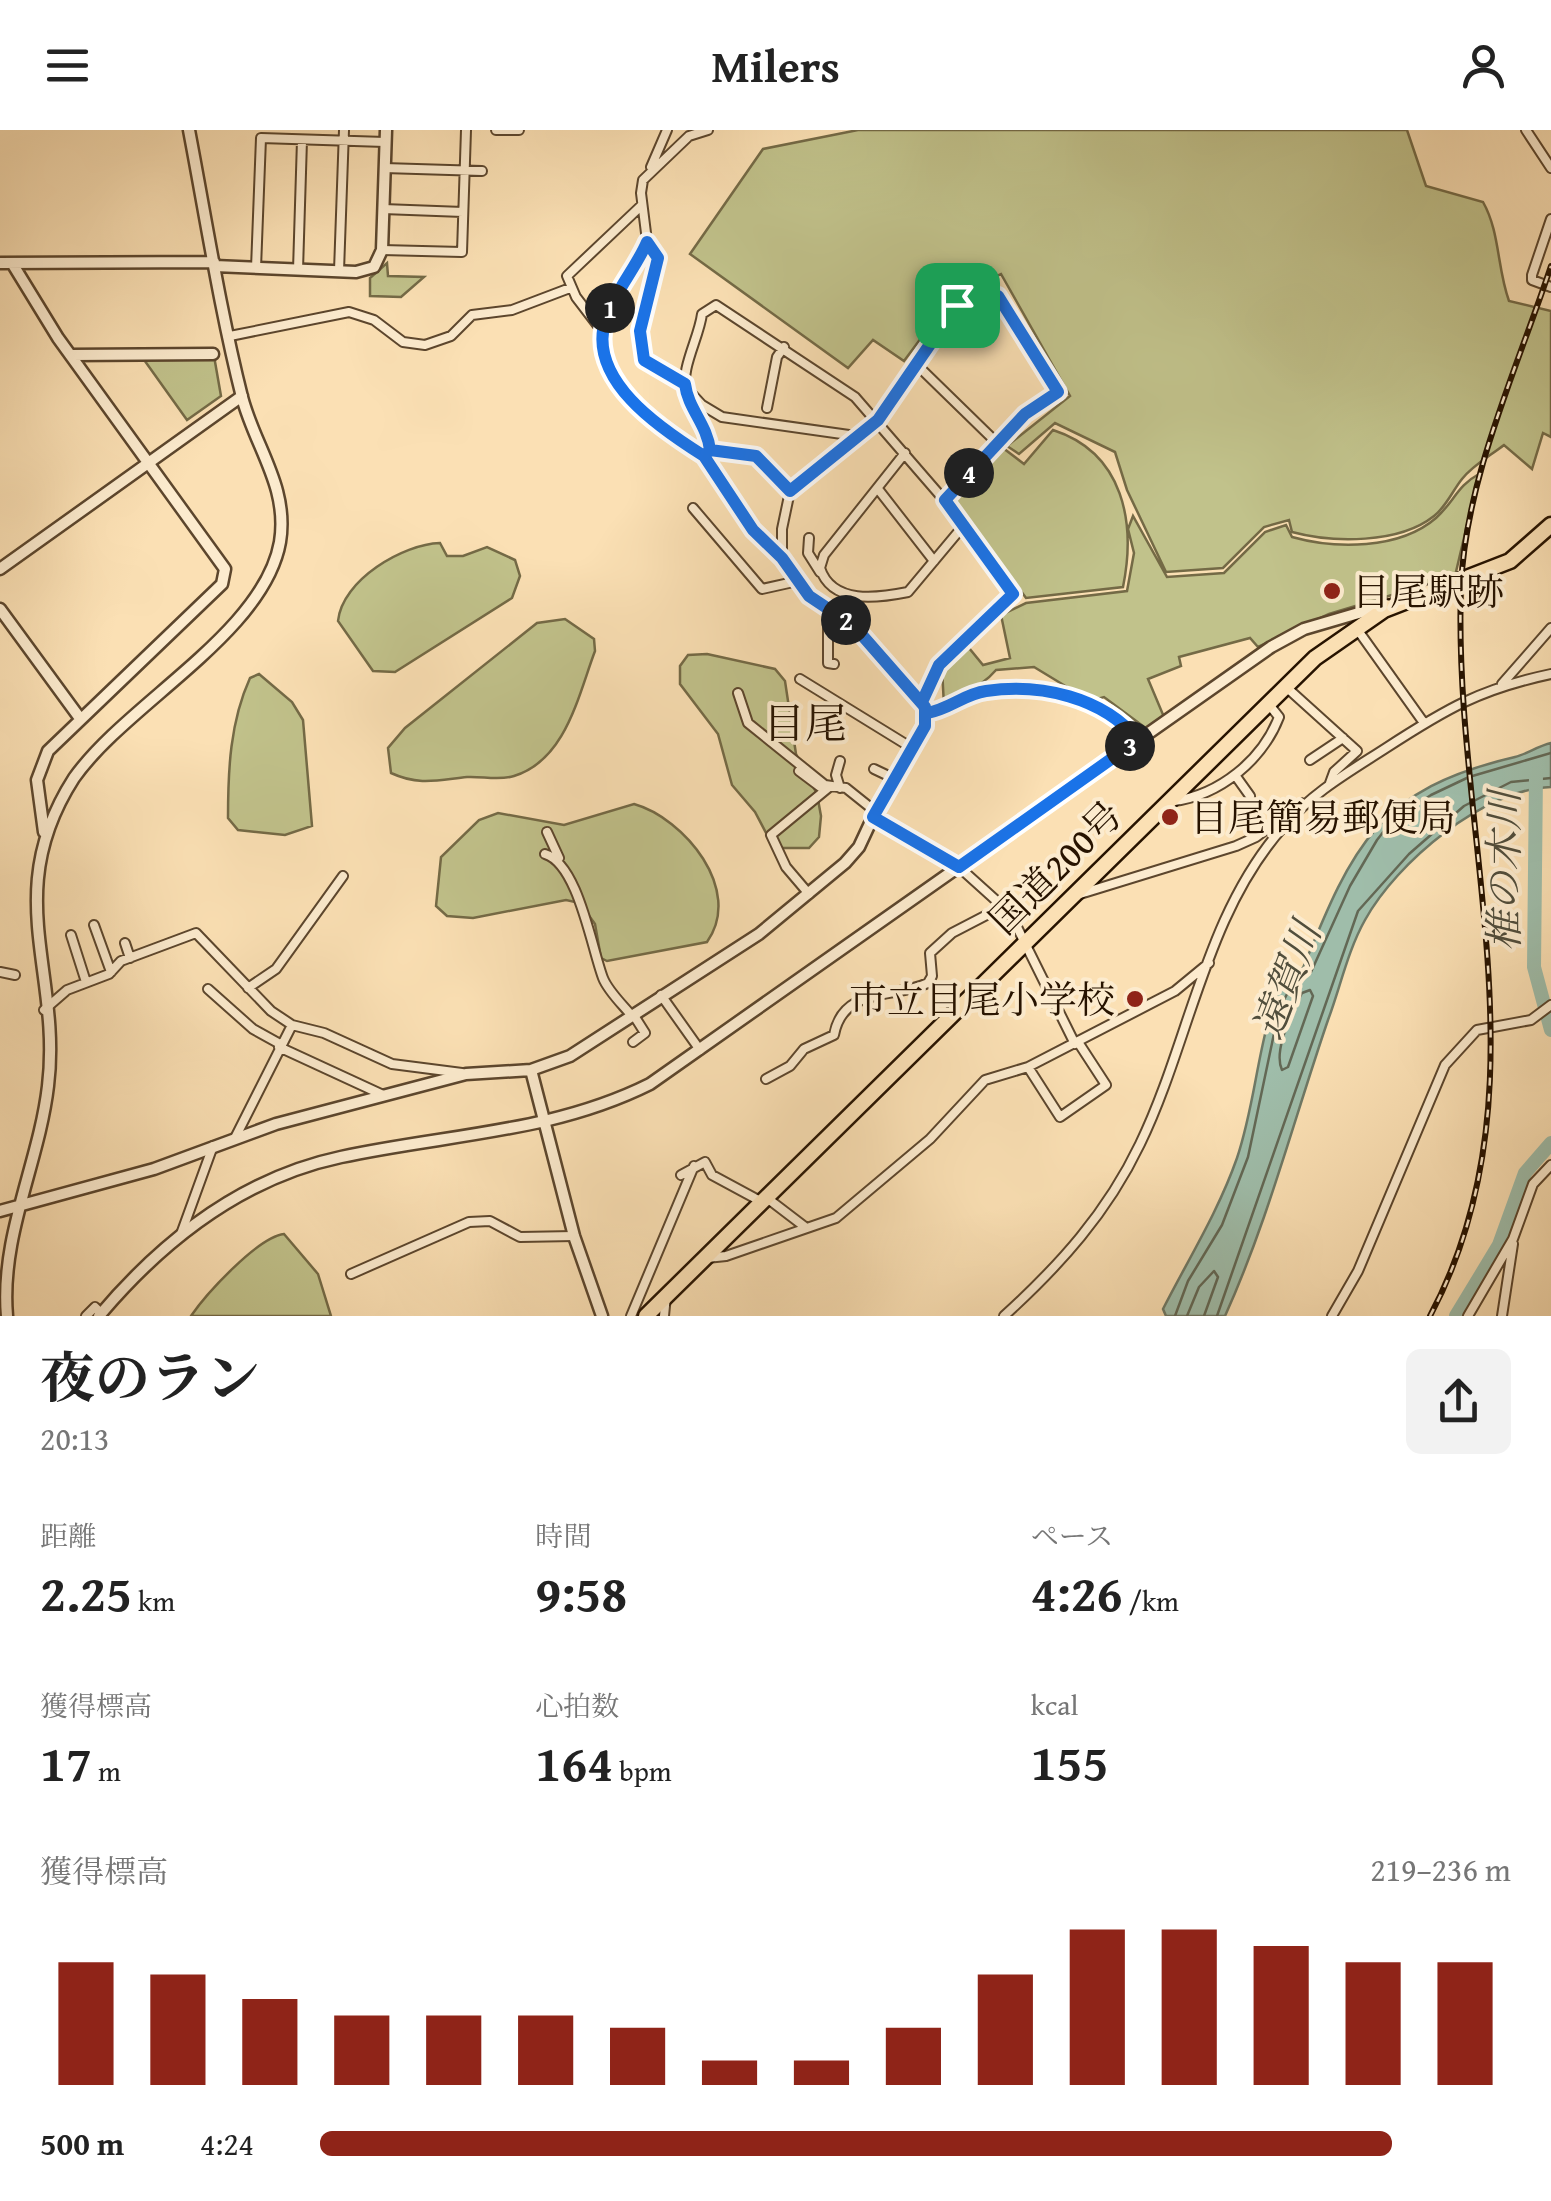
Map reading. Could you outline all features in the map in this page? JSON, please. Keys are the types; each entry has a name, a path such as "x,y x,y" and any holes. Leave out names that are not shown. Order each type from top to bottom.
{"highway":[{"name":"国道200号","path":"646,1316 1285,686 1355,626 1407,600 1510,561 1551,525"}],"street":[{"path":"44,835 75,776 241,615 258,595 274,563 281,504 242,396 189,130"},
{"path":"338,271 344,130"},
{"path":"382,250 462,252 466,130"},
{"path":"496,130 519,130"},
{"path":"668,130 641,185 647,242 658,258 641,320 642,351 650,365 685,384 702,405 722,417 856,436"},
{"path":"649,171 689,136 708,130"},
{"path":"1526,130 1551,168"},
{"path":"6,263 214,264 256,268 298,270 369,270 382,250 386,136 344,141 262,138 256,268"},
{"path":"298,270 302,140"},
{"path":"384,168 482,171"},
{"path":"44,1010 130,958 196,933 248,988 292,1025 324,1033 392,1064 466,1074 531,1070 585,1048 759,934 860,847 927,713 922,702 854,626 828,610 798,582 782,558 753,530 707,453 623,392 614,380 602,331 570,288 567,276 643,205"},
{"path":"383,208 464,212"},
{"path":"1551,219 1532,280 1551,287"},
{"path":"602,331 647,242"},
{"path":"6,263 223,564 224,580 79,717 48,750 38,769 44,835 33,908 48,1086 18,1206 5,1287 8,1316"},
{"path":"230,336 349,312 374,320 403,342 426,345 451,336 472,315 512,310 570,288"},
{"path":"782,558 782,529 790,491 878,420 957,305 986,294 1004,302 1058,392 1025,414 945,500"},
{"path":"707,453 708,427 692,406 685,384 702,314 716,305 855,397 878,420 945,500 1013,594 939,665 922,702"},
{"path":"766,408 777,357 784,347"},
{"path":"71,355 213,354"},
{"path":"916,364 996,442"},
{"path":"0,569 242,396"},
{"path":"820,572 824,555 905,452"},
{"path":"707,453 756,456 790,491"},
{"path":"878,489 934,561"},
{"path":"693,508 762,589 798,582"},
{"path":"809,538 808,552 820,572 848,596 902,594 964,525"},
{"path":"86,1316 95,1308 100,1314 181,1234 237,1196 312,1166 543,1124 631,1094 700,1050 1271,647 1324,622 1407,600"},
{"path":"0,609 79,717"},
{"path":"828,610 828,664 834,664"},
{"path":"1324,622 1336,642"},
{"path":"1355,626 1424,723"},
{"path":"1502,684 1551,628"},
{"path":"1004,1316 1066,1256 1122,1177 1158,1100 1209,962 1254,866 1283,827 1330,783 1453,704 1502,684 1551,674"},
{"path":"800,679 912,748"},
{"path":"1285,686 1356,751 1334,772 1330,783"},
{"path":"927,713 951,708 987,691 1036,689 1067,694 1124,723 1138,740"},
{"path":"738,693 748,723 831,788"},
{"path":"1170,800 1194,796 1236,775 1252,762 1278,718 1267,702"},
{"path":"1314,760 1343,738"},
{"path":"809,894 786,866 771,834 831,788 840,761"},
{"path":"874,769 894,778"},
{"path":"799,771 831,788 856,794 874,814 959,867 1004,906 1076,1043 1106,1085 1060,1117 1028,1067"},
{"path":"1236,775 1250,796"},
{"path":"1072,896 1236,846 1314,797"},
{"path":"547,832 594,943 604,980 645,1032 633,1042"},
{"path":"545,854 558,858"},
{"path":"248,988 276,969 342,876"},
{"path":"766,1080 790,1066 804,1049 834,1035 838,1018 853,1004 876,994 928,983 932,976 930,953 952,933 1004,906"},
{"path":"94,925 110,972"},
{"path":"71,935 86,982"},
{"path":"124,943 130,958"},
{"path":"706,1258 726,1256 836,1218 930,1140 985,1080 1028,1067 1175,992 1209,962"},
{"path":"0,972 15,975"},
{"path":"208,988 253,1030 386,1096"},
{"path":"661,996 700,1050"},
{"path":"1332,1316 1373,1237 1445,1065 1477,1030 1531,1020 1551,1006"},
{"path":"236,1136 292,1025"},
{"path":"531,1070 574,1236 602,1316"},
{"path":"0,1211 154,1169 236,1136 466,1074"},
{"path":"181,1234 213,1146"},
{"path":"681,1176 705,1162 712,1176 764,1200 805,1227"},
{"path":"1502,1316 1513,1239 1532,1184 1551,1165"},
{"path":"631,1316 694,1166"},
{"path":"351,1274 470,1222 490,1222 520,1237 574,1236"},
{"path":"1468,1316 1513,1239"},
{"path":"664,1316 666,1296"}],"green space":[{"path":"858,130 1407,130 1426,186 1483,202 1493,225 1509,301 1551,311 1551,437 1543,433 1532,469 1504,445 1466,474 1434,516 1403,532 1365,539 1327,538 1292,532 1289,520 1264,527 1223,568 1166,572 1127,490 1115,452 1055,423 1019,454 1007,446 1070,396 1001,274 953,295 904,361 873,340 848,368 690,254 763,149"},
{"path":"387,263 388,276 424,277 401,297 370,296 370,278"},
{"path":"214,356 221,396 187,420 142,357"},
{"path":"1053,430 1096,455 1120,493 1128,539 1123,587 1026,598 953,499 999,445 1024,464"},
{"path":"1479,474 1455,576 1329,614 1258,647 1250,638 1179,657 1181,666 1148,679 1164,717 1147,729 1104,697 1090,701 1034,667 996,670 944,706 942,668 969,648 983,665 1010,658 1001,615 1026,603 1127,591 1134,553 1128,529 1133,516 1167,577 1224,573 1265,532 1286,525 1292,537 1327,544 1366,544 1404,536 1436,518 1466,483"},
{"path":"440,543 447,556 463,556 487,547 515,560 520,576 512,598 395,672 373,671 338,621 342,606 350,592 377,567 409,550"},
{"path":"565,619 594,639 595,651 568,724 546,756 532,768 502,778 420,781 391,773 388,748 405,728 537,623"},
{"path":"707,654 775,669 785,681 796,754 817,794 821,816 819,837 809,848 774,848 755,812 732,785 718,734 680,684 680,666 688,655"},
{"path":"259,674 292,702 303,720 312,826 285,835 238,830 228,818 234,729 250,678"},
{"path":"634,804 672,824 703,859 718,900 717,922 707,942 607,961 601,958 595,924 580,903 566,900 473,918 447,916 436,906 441,857 479,820 498,813 564,825"},
{"path":"284,1234 318,1274 331,1316 191,1316 247,1255"}],"water":[{"name":"遠賀川","path":"1551,743 1551,787 1498,800 1471,815 1420,853 1379,898 1349,956 1268,1207 1225,1316 1166,1316 1163,1309 1212,1216 1237,1158 1276,996 1286,973 1303,968 1356,856 1376,828 1401,805 1431,786"}],"waterway":[{"name":"椎の木川","path":"1536,773 1534,967 1551,1030"},
{"name":"椎の木川","path":"1456,1316 1499,1245 1525,1173 1551,1143"}],"railway":[{"path":"1430,1316 1466,1230 1485,1141 1491,1051 1487,959 1462,680 1461,586 1465,545 1483,464 1551,266"}],"place":[{"name":"目尾駅跡","path":"1332,591"},
{"name":"目尾簡易郵便局","path":"1170,817"},
{"name":"市立目尾小学校","path":"1135,999"}],"district":[{"name":"目尾","path":"805,722"}],"route":[{"path":"957,305 878,420 790,491 756,456 710,450 704,456 641,408 614,380 602,331 611,305 647,242 658,258 641,320 644,360 685,384 692,406 708,427 710,450 704,456 753,530 782,558 809,596 854,626 925,707 925,726 873,817 948,857 959,867 1138,740 1124,723 1067,694 1036,689 987,691 970,695 951,708 927,713 925,707 922,702 939,665 1013,594 1011,585 945,500 1025,414 1056,397 1058,392 998,296 974,296 957,305"}]}
